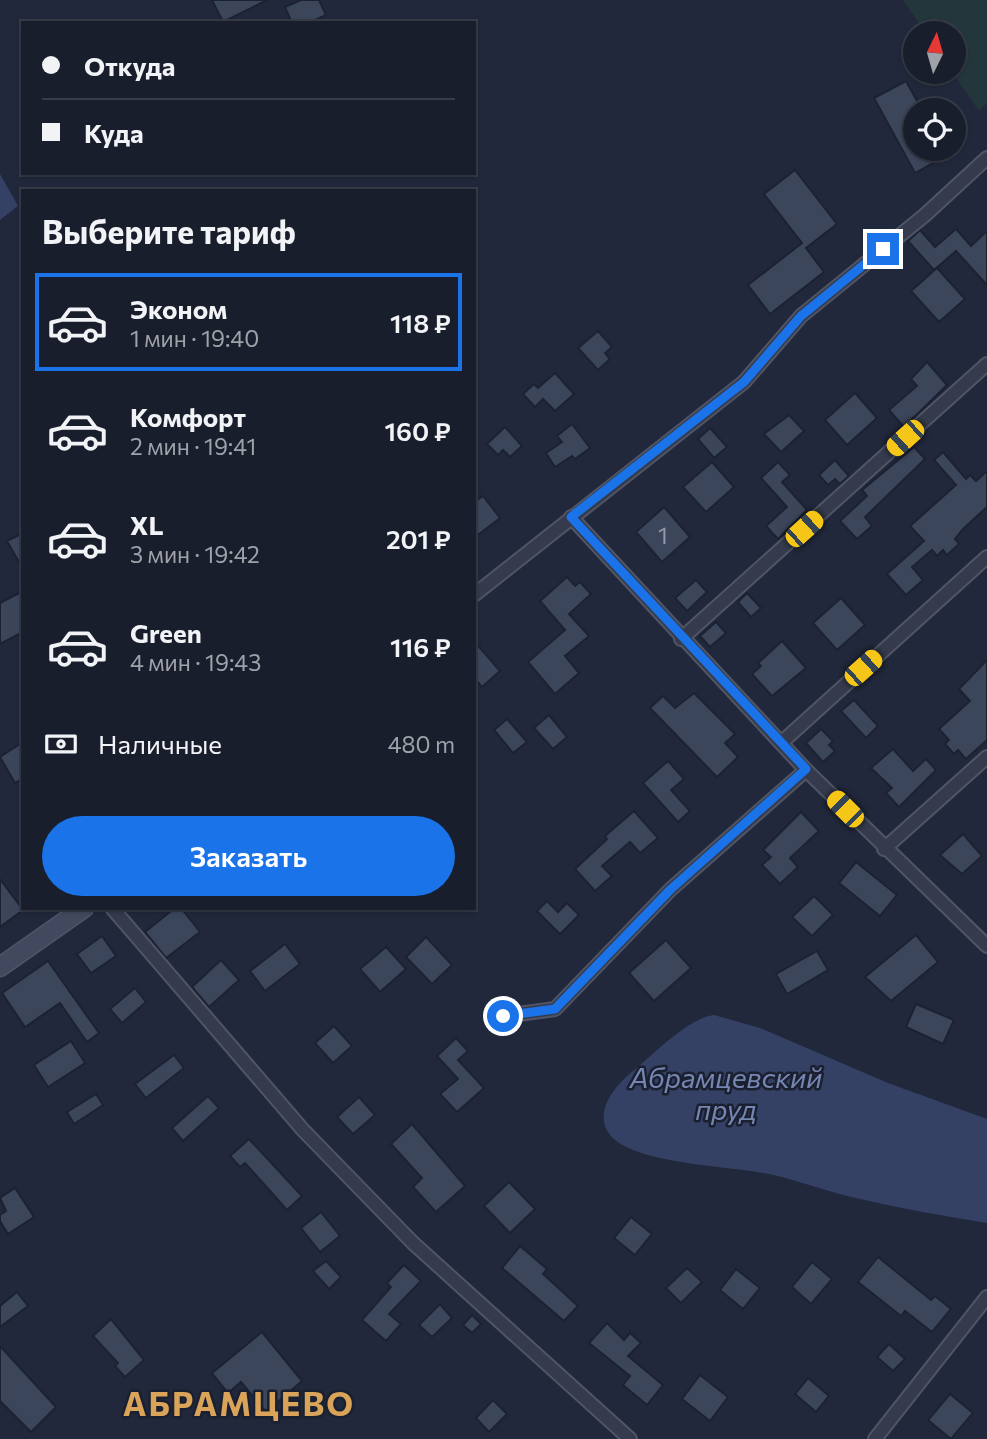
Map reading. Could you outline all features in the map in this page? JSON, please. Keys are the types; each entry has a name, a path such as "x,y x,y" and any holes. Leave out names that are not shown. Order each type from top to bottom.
{"street":[{"path":"476,593 744,382 801,316 925,215 987,158"},
{"path":"681,639 987,364"},
{"path":"571,517 681,639 806,769 884,849 987,946"},
{"path":"781,743 987,557"},
{"path":"884,849 987,757"},
{"path":"503,1016 555,1009 671,889 806,769"},
{"path":"0,968 81,910"},
{"path":"114,910 244,1064 412,1243 630,1439"},
{"path":"874,1439 987,1297"}],"shaded area":[{"path":"903,0 987,0 987,103 979,111 960,84 966,84 966,21 918,21"}],"water":[{"path":"0,174 18,206 0,220"},
{"name":"Абрамцевский пруд","path":"714,1015 760,1028 888,1083 987,1119 987,1223 872,1202 769,1174 665,1159 627,1147 614,1139 607,1130 604,1112 618,1086 682,1030"}],"building":[{"path":"212,0 267,0 225,21 222,21"},
{"path":"301,0 319,0 326,15 313,21 291,21 285,7"},
{"path":"903,83 908,84 915,98 903,98 903,151 874,98"},
{"path":"908,161 936,161 915,173"},
{"path":"795,170 837,224 806,248 824,272 770,314 748,285 802,243 764,194"},
{"path":"956,229 971,246 987,231 987,285 956,251 934,270 908,241 920,230 935,247"},
{"path":"937,268 965,299 939,322 911,291"},
{"path":"598,331 612,347 605,353 610,359 598,370 578,348"},
{"path":"927,362 947,385 904,427 889,410 917,386 911,379"},
{"path":"555,373 574,394 555,411 543,399 535,407 523,394 534,384 538,388"},
{"path":"855,393 877,418 847,445 825,420"},
{"path":"789,415 804,431 781,452 764,434"},
{"path":"572,424 590,448 575,459 572,456 555,467 546,453 562,442 557,436"},
{"path":"505,427 522,446 510,457 503,450 498,455 487,444"},
{"path":"710,428 727,447 714,458 698,439"},
{"path":"914,447 925,459 865,517 872,526 857,539 840,521 867,496 862,490"},
{"path":"943,452 966,479 970,475 976,481 987,471 987,507 963,529 955,539 959,544 947,555 943,550 937,556 932,550 912,567 923,580 906,595 887,574 924,541 910,526 956,485 934,460"},
{"path":"835,460 849,476 840,484 835,479 828,485 819,475"},
{"path":"712,462 734,487 706,512 683,487"},
{"path":"778,462 790,475 782,482 807,510 778,539 766,526 787,507 761,478"},
{"path":"483,496 500,518 476,536 476,501"},
{"path":"664,507 690,537 662,562 636,532"},
{"path":"21,534 21,566 7,541"},
{"path":"567,577 575,586 580,582 591,594 569,614 589,636 565,656 579,673 555,694 528,662 565,630 540,601"},
{"path":"696,580 707,592 687,611 675,598"},
{"path":"21,592 21,633 0,644 0,603"},
{"path":"747,593 761,608 751,617 738,602"},
{"path":"841,598 865,625 837,650 813,623"},
{"path":"716,622 726,633 710,647 700,636"},
{"path":"782,641 806,668 772,696 752,674 761,666 758,663"},
{"path":"476,643 500,671 482,687 476,680"},
{"path":"987,660 987,740 966,759 958,750 954,754 945,744 949,740 939,729 970,701 959,689"},
{"path":"694,693 735,734 725,743 738,757 717,777 650,708 663,696 675,708"},
{"path":"854,700 878,726 866,738 841,711"},
{"path":"549,715 567,737 553,749 534,728"},
{"path":"507,719 527,742 513,753 494,730"},
{"path":"821,729 833,741 829,745 835,751 823,762 806,743"},
{"path":"21,743 21,779 15,783 0,757"},
{"path":"893,749 913,771 926,759 936,770 899,807 886,793 892,788 871,768"},
{"path":"668,761 684,779 671,790 690,811 678,822 643,783"},
{"path":"634,811 658,838 640,853 630,842 602,866 612,876 595,891 575,869 607,839 605,836"},
{"path":"801,812 819,831 790,858 798,867 780,884 762,865 771,857 763,850"},
{"path":"963,834 982,856 962,874 940,855"},
{"path":"856,862 897,895 880,916 839,883"},
{"path":"0,879 23,910 0,927"},
{"path":"814,896 833,915 812,936 792,917"},
{"path":"547,901 558,912 567,903 579,915 560,934 537,911"},
{"path":"172,910 183,910 200,932 166,958 145,932"},
{"path":"916,935 938,962 891,1001 865,977"},
{"path":"102,936 116,956 91,973 77,954"},
{"path":"426,937 452,965 432,984 406,957"},
{"path":"666,940 691,968 654,1001 629,973"},
{"path":"285,944 300,964 265,991 250,971"},
{"path":"386,947 406,969 380,992 360,969"},
{"path":"817,951 828,970 787,994 776,974"},
{"path":"221,960 239,980 209,1007 192,987"},
{"path":"48,961 99,1033 87,1042 60,1003 25,1027 2,993"},
{"path":"135,988 146,1002 122,1023 110,1009"},
{"path":"916,1004 954,1020 943,1044 906,1027"},
{"path":"334,1026 352,1046 333,1063 315,1043"},
{"path":"456,1038 468,1051 458,1060 484,1088 457,1112 440,1094 458,1079 437,1056"},
{"path":"71,1041 85,1063 48,1087 34,1065"},
{"path":"174,1055 184,1068 146,1098 135,1084"},
{"path":"96,1094 103,1105 74,1124 67,1112"},
{"path":"208,1096 219,1108 183,1141 172,1128"},
{"path":"359,1097 375,1115 353,1134 337,1117"},
{"path":"412,1124 465,1186 436,1212 413,1187 422,1178 391,1144"},
{"path":"249,1139 302,1196 287,1210 245,1163 240,1167 230,1156"},
{"path":"509,1182 535,1209 510,1233 484,1206"},
{"path":"15,1188 34,1217 8,1234 0,1221 0,1215 6,1211 0,1198"},
{"path":"321,1212 340,1236 320,1252 301,1228"},
{"path":"631,1217 652,1234 635,1255 614,1238"},
{"path":"520,1246 547,1269 543,1274 578,1306 564,1321 502,1268"},
{"path":"878,1257 931,1300 935,1296 951,1309 932,1332 905,1311 901,1316 858,1282"},
{"path":"326,1261 341,1277 329,1289 313,1271"},
{"path":"812,1262 832,1279 811,1304 792,1287"},
{"path":"404,1265 421,1281 389,1314 401,1324 386,1341 362,1320 391,1287 387,1283"},
{"path":"687,1268 702,1282 681,1303 666,1288"},
{"path":"736,1269 760,1288 743,1309 720,1290"},
{"path":"17,1292 28,1306 0,1327 0,1306"},
{"path":"440,1304 452,1318 432,1337 419,1325"},
{"path":"472,1315 481,1324 472,1333 463,1325"},
{"path":"111,1319 144,1360 125,1377 115,1366 118,1363 93,1336"},
{"path":"607,1323 624,1340 630,1333 641,1343 628,1356 663,1385 647,1405 623,1385 630,1376 589,1343"},
{"path":"262,1332 302,1381 266,1412 241,1382 228,1393 212,1373"},
{"path":"889,1344 905,1359 893,1371 877,1357"},
{"path":"0,1346 56,1407 31,1432 0,1401"},
{"path":"700,1375 728,1397 710,1421 682,1399"},
{"path":"808,1378 829,1396 816,1412 795,1394"},
{"path":"950,1394 973,1413 951,1439 928,1420"},
{"path":"493,1400 507,1414 489,1432 476,1418"}],"district":[{"name":"АБРАМЦЕВО","path":"239,1402"}],"route":[{"path":"503,1016 555,1009 671,889 806,769 681,639 571,517 744,382 801,316 883,249"}]}
